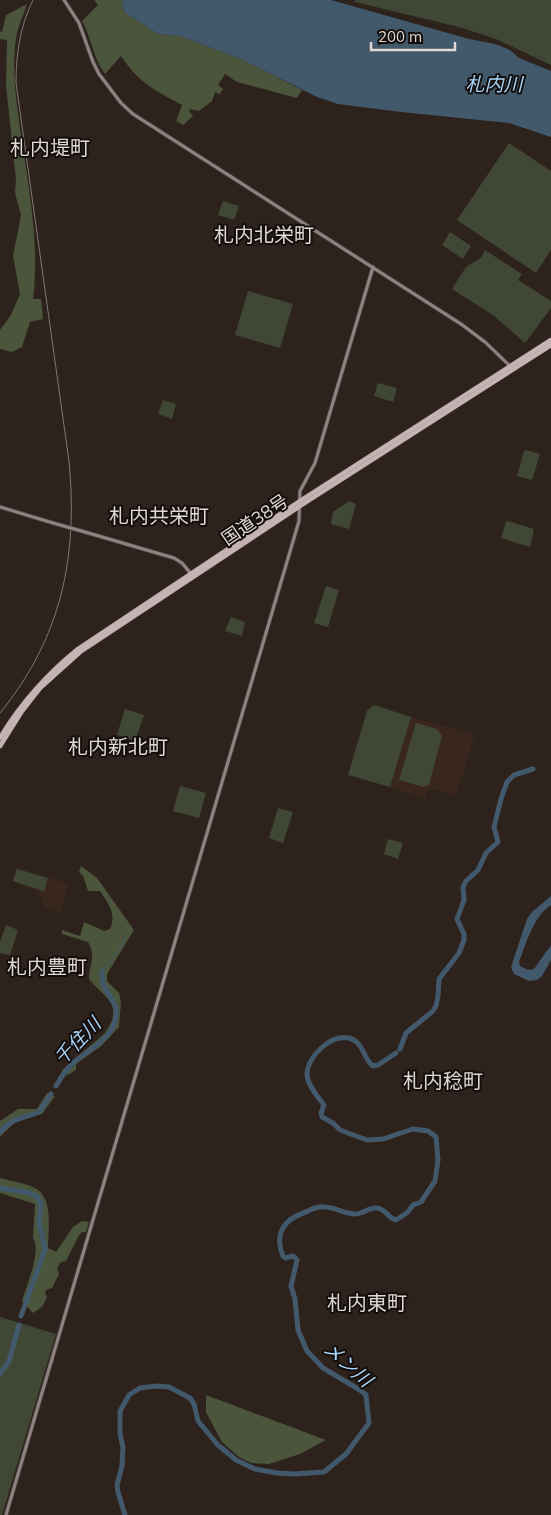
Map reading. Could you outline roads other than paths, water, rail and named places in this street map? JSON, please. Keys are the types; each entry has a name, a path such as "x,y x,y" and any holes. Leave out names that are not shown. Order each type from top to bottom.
{"highway":[{"name":"国道38号","path":"519,364 551,340"},
{"name":"国道38号","path":"0,746 32,699 59,670 93,643 300,504 551,345"},
{"name":"国道38号","path":"0,738 19,708 57,666 112,625 192,575"}],"street":[{"path":"64,0 79,23 99,74 121,103 133,114 476,335 512,368"},
{"path":"6,1515 299,521 300,491 315,463 373,267"},
{"path":"0,507 174,558 182,563 192,575"}],"water":[{"name":"札内川","path":"122,0 331,0 469,39 495,44 510,50 519,58 551,71 551,137 509,123 338,104 317,97 241,59 180,36 158,34 124,12"},
{"path":"551,896 551,905 535,923 519,962 520,966 528,970 534,969 551,945 551,960 542,976 537,980 529,981 514,974 511,967 527,919 532,912"}],"waterway":[{"name":"メン川","path":"400,1049 406,1033 433,1011 438,996 439,979 459,953 464,940 464,934 457,919 464,900 463,887 466,881 478,870 486,853 498,842 494,827 507,782 514,775 533,769"},
{"name":"千住川","path":"102,971 120,948 126,935"},
{"name":"千住川","path":"56,1086 70,1066 101,1042 112,1028 116,1010 103,983 102,971"},
{"name":"メン川","path":"125,1515 117,1485 122,1466 123,1447 120,1434 120,1411 129,1395 140,1388 169,1387 190,1398 194,1404 198,1421 218,1445 236,1460 255,1469 277,1473 324,1472 346,1454 369,1423 366,1395 323,1368 307,1351 298,1330 295,1299 291,1286 297,1260 293,1256 285,1258 283,1256 280,1240 283,1228 287,1223 298,1215 317,1207 329,1207 355,1214 377,1208 383,1210 396,1220 408,1212 413,1205 421,1202 435,1181 438,1160 436,1137 428,1131 413,1129 383,1139 367,1140 340,1130 333,1123 322,1117 321,1113 324,1105 309,1083 308,1068 315,1054 327,1043 334,1040 342,1038 354,1040 361,1047 373,1066 378,1065 396,1053"},
{"name":"千住川","path":"0,1132 14,1121 39,1112 51,1094"},
{"name":"千住川","path":"0,1188 30,1193 37,1197 41,1204 39,1222 45,1249 21,1316"},
{"name":"千住川","path":"0,1374 9,1361 19,1325"}],"railway":[{"path":"0,713 21,684 38,655 51,625 61,594 71,530 69,461 16,83 20,40 33,0"}],"district":[{"name":"札内堤町","path":"50,148"},
{"name":"札内北栄町","path":"264,235"},
{"name":"札内共栄町","path":"159,516"},
{"name":"札内新北町","path":"118,747"},
{"name":"札内豊町","path":"47,967"},
{"name":"札内稔町","path":"443,1081"},
{"name":"札内東町","path":"367,1303"}]}
